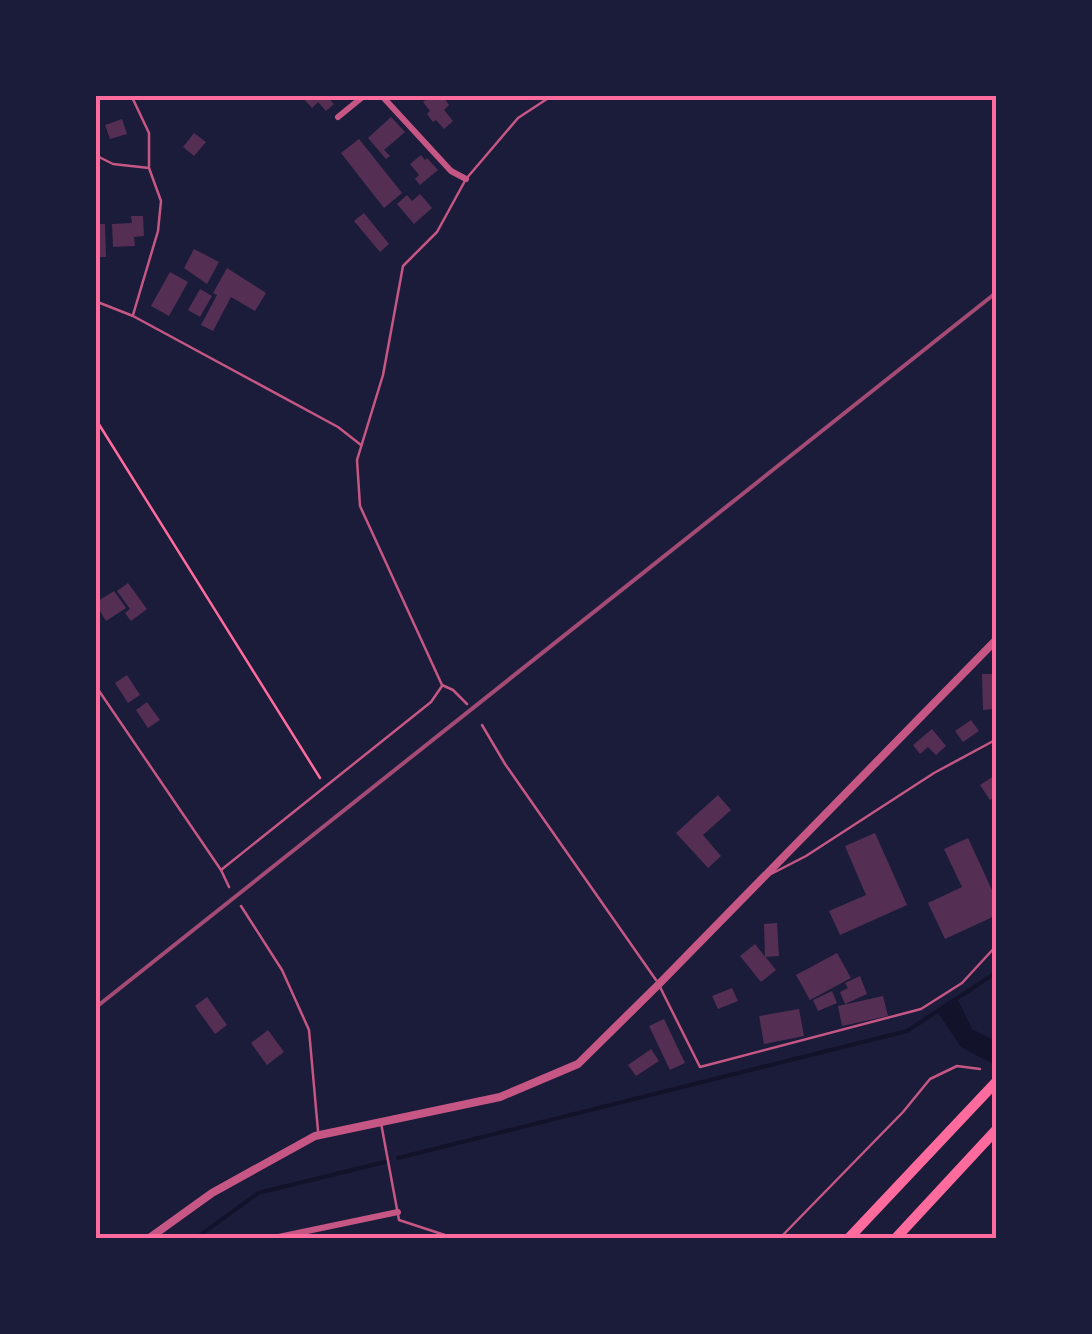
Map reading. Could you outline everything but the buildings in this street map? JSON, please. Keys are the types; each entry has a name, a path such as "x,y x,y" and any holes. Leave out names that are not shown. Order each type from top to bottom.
{"highway":[{"path":"848,1239 997,1080"},
{"path":"894,1239 997,1129"}],"street":[{"path":"338,118 364,95"},
{"path":"380,95 451,171 466,178"},
{"path":"148,1239 212,1192 319,1135 500,1097 578,1064 997,639"},
{"path":"268,1239 398,1212"}],"lane":[{"path":"131,95 149,133 149,168 160,202 158,232 133,316"},
{"path":"467,704 442,685 360,506 357,460 384,375 402,266 437,232 466,178 518,118 552,95"},
{"path":"95,155 113,164 149,168"},
{"path":"95,300 133,316 338,427 361,445"},
{"path":"95,685 229,887"},
{"path":"221,870 430,702 442,685"},
{"path":"482,725 505,764 659,984 700,1067 921,1009 962,983 997,945"},
{"path":"763,878 806,856 934,772 997,739"},
{"path":"240,906 282,970 310,1030 319,1135"},
{"path":"780,1239 930,1079 958,1066 980,1069"},
{"path":"380,1122 399,1220 456,1239"}],"path":[{"path":"95,418 326,788"}],"shaded area":[{"path":"957,998 972,1029 997,1042 997,1066 961,1047 937,1011"}],"waterway":[{"path":"398,1158 907,1031 997,972"},
{"path":"195,1239 258,1193 385,1162"}],"railway":[{"path":"95,1008 997,292"}]}
